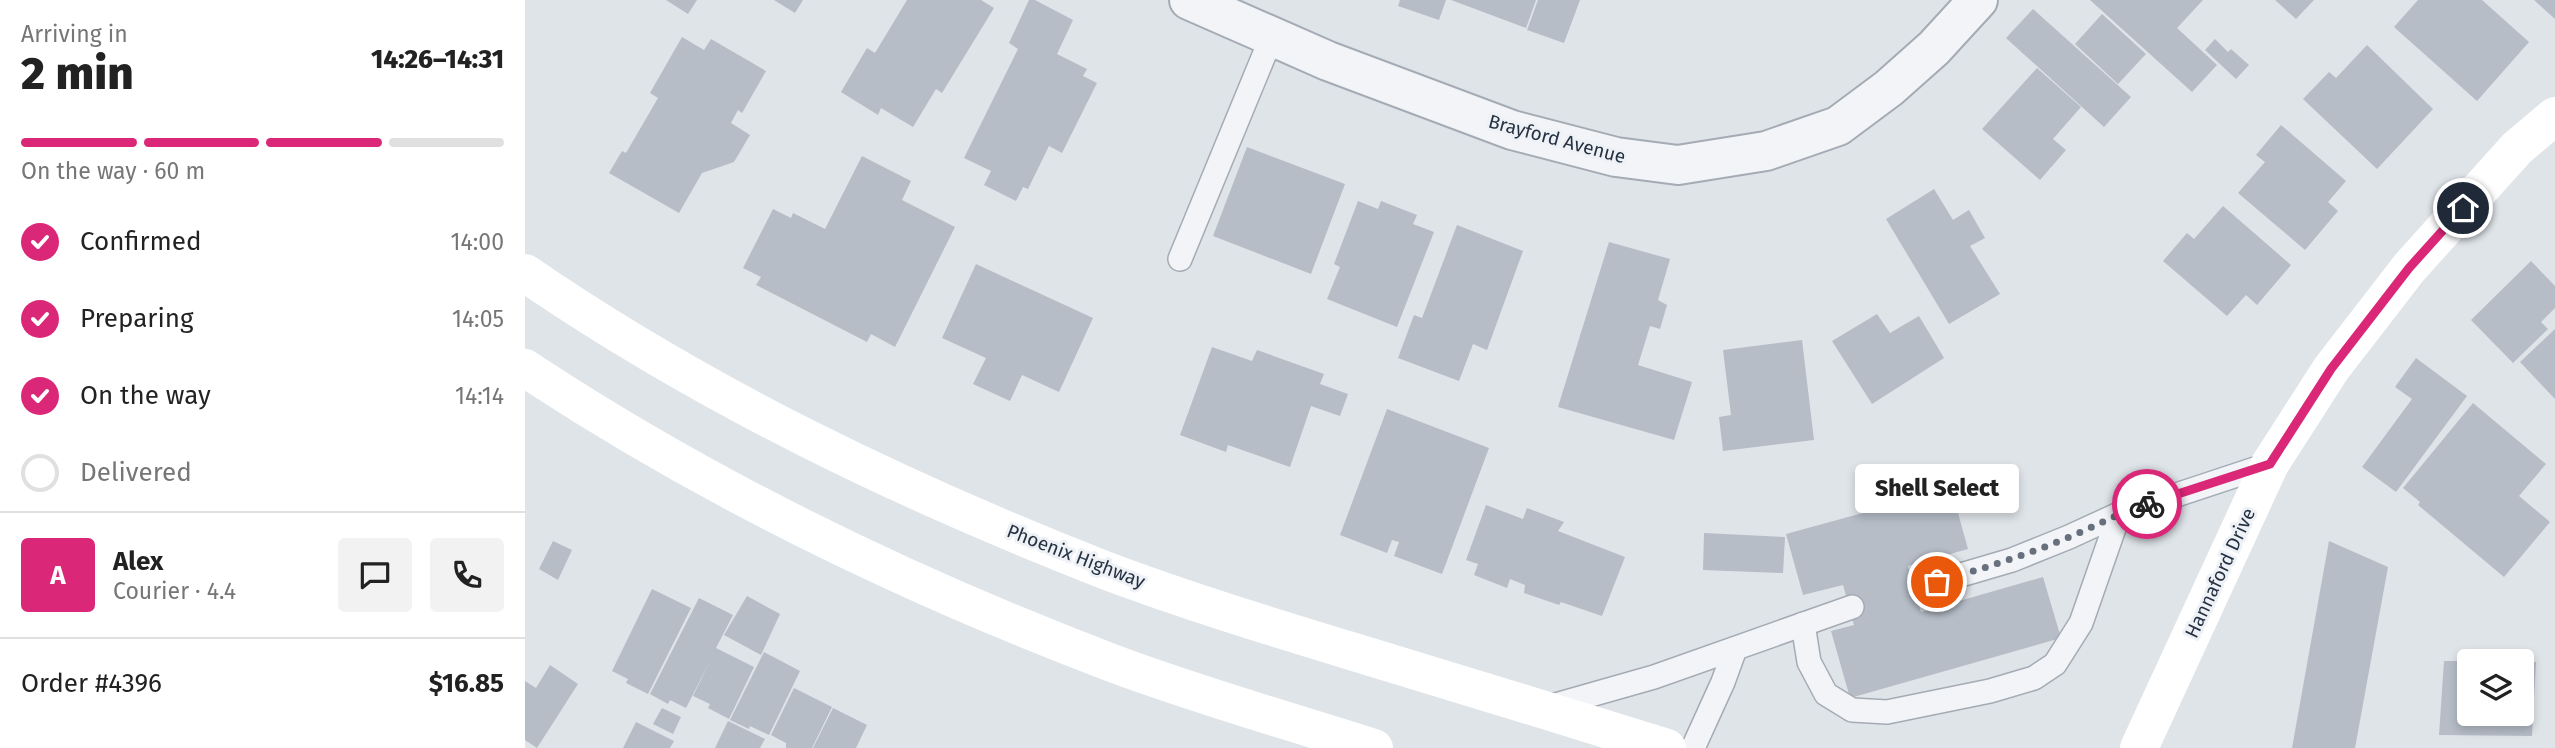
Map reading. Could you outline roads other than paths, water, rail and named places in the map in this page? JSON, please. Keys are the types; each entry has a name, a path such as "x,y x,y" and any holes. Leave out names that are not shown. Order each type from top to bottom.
{"main road":[{"name":"Hannaford Drive","path":"2139,748 2270,464 2331,369 2409,268 2517,148 2555,117"},
{"name":"Phoenix Highway","path":"525,273 563,299 750,411 939,502 1110,572 1260,623 1667,748"},
{"path":"525,368 681,464 864,558 986,612 1113,663 1374,748"}],"street":[{"name":"Brayford Avenue","path":"1189,0 1328,61 1512,130 1616,157 1678,165 1766,151 1838,126 1889,88 1934,48 1978,0"}],"lane":[{"path":"1180,259 1272,36"},
{"path":"1937,582 2012,560 2119,514 2270,464"},
{"path":"1803,625 1809,662 1826,694 1852,710 1887,712 1990,691 2034,678 2055,664 2081,622 2119,514"},
{"path":"1542,709 1654,677 1852,607"},
{"path":"1693,748 1735,649"}],"place":[{"name":"Shell Select","path":"1937,582"}]}
